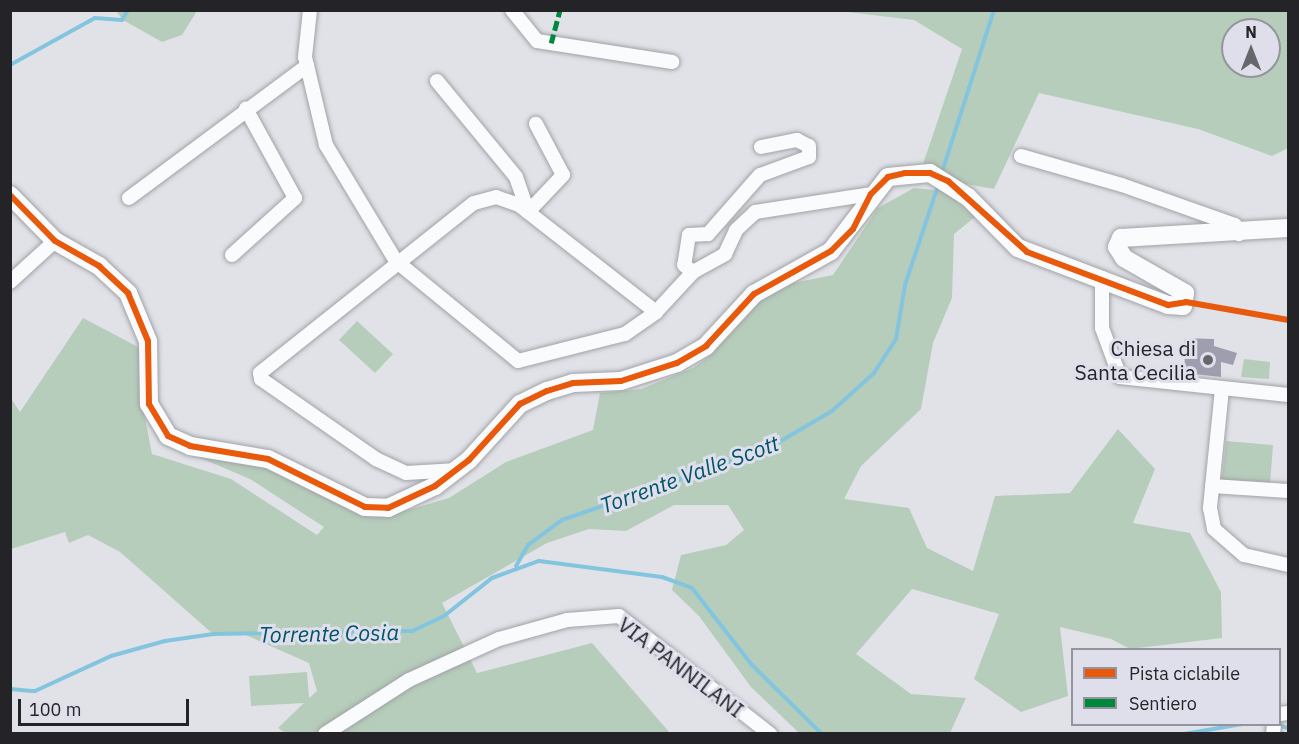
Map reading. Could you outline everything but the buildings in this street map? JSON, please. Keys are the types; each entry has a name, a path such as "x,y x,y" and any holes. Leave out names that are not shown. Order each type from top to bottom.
{"street":[{"path":"310,10 307,66 326,145 396,261 518,361 625,334 656,312 693,272 725,254 736,230 755,212 871,194"},
{"path":"512,10 537,41 672,62"},
{"path":"129,198 307,66"},
{"path":"437,81 516,177 528,212"},
{"path":"232,255 295,198 246,109"},
{"path":"528,212 569,173 536,124"},
{"path":"693,272 684,265 688,236 708,234 760,175 809,157 809,146 796,140 761,147"},
{"path":"1021,156 1122,185 1235,225 1239,234"},
{"path":"10,195 55,242 99,266 135,305 148,341 149,404 168,436 190,446 268,459 365,507 388,508 413,499 458,470 519,404 547,390 573,382 621,381 676,363 706,346 754,294 831,251 853,229 871,194 888,177 930,173 968,196 1018,248 1168,305 1186,302 1181,289 1124,258 1118,242 1126,237 1239,234 1288,228"},
{"path":"458,470 406,473 376,459 261,379 260,373 283,351 396,261 474,203 496,197 528,212 656,312"},
{"path":"10,282 55,242"},
{"path":"1102,278 1102,328 1115,374 1127,380 1288,395"},
{"path":"1221,389 1212,486 1215,529 1244,555 1288,565"},
{"path":"1212,486 1288,491"},
{"name":"VIA PANNILANI","path":"326,734 409,680 499,639 567,620 619,616 770,734"}],"green space":[{"path":"116,11 197,11 182,35 162,42 123,20"},
{"path":"839,11 1288,11 1288,148 1272,156 1198,129 1039,93 994,189 955,182 923,164 962,49 914,20"},
{"path":"914,188 945,191 975,217 954,234 952,298 933,343 921,409 861,466 844,499 909,508 927,548 973,571 995,496 1070,493 1118,429 1155,469 1133,523 1190,533 1221,592 1222,638 1128,648 1111,639 1060,627 1068,696 1021,712 974,679 999,614 912,589 856,654 911,694 966,698 950,733 799,733 751,687 699,616 672,590 681,555 726,545 744,530 728,505 674,505 626,531 589,529 547,543 442,603 477,673 592,643 670,733 285,733 278,728 304,703 251,706 249,676 307,672 309,698 317,691 309,663 241,633 213,634 120,552 88,535 69,543 65,532 11,549 10,397 20,412 83,318 140,348 140,392 152,454 231,479 317,535 324,527 250,479 184,451 240,459 294,478 359,515 391,515 449,498 506,462 593,430 600,393 641,389 693,368 711,355 763,298 783,285 833,275 878,208"},
{"path":"357,321 393,354 375,373 339,340"},
{"path":"1244,359 1270,362 1269,379 1241,377"},
{"path":"1226,441 1273,445 1270,484 1222,480"}],"waterway":[{"path":"10,65 95,18 122,20 128,10"},
{"name":"Torrente Valle Scott","path":"942,172 994,10"},
{"name":"Torrente Valle Scott","path":"516,566 528,545 562,520 767,449 832,411 874,373 896,339 905,285 938,186"},
{"name":"Torrente Cosia","path":"10,689 35,691 111,656 165,641 214,634 412,631 444,616 492,578 539,561 662,577 692,588 752,665 822,734"},
{"name":"Torrente Cosia","path":"1184,734 1230,726"},
{"name":"Torrente Cosia","path":"1281,726 1288,728"}],"marked path":[{"path":"551,43 560,10"}],"cycle path":[{"path":"10,195 55,241 99,266 128,293 148,341 149,404 168,436 190,446 268,459 365,507 388,508 435,486 469,460 520,404 547,391 573,383 621,381 677,363 706,346 754,294 831,251 853,229 871,194 888,177 905,173 930,173 948,181 1027,252 1168,305 1186,302 1288,320"}],"place":[{"name":"Chiesa di Santa Cecilia","path":"1208,360"}]}
